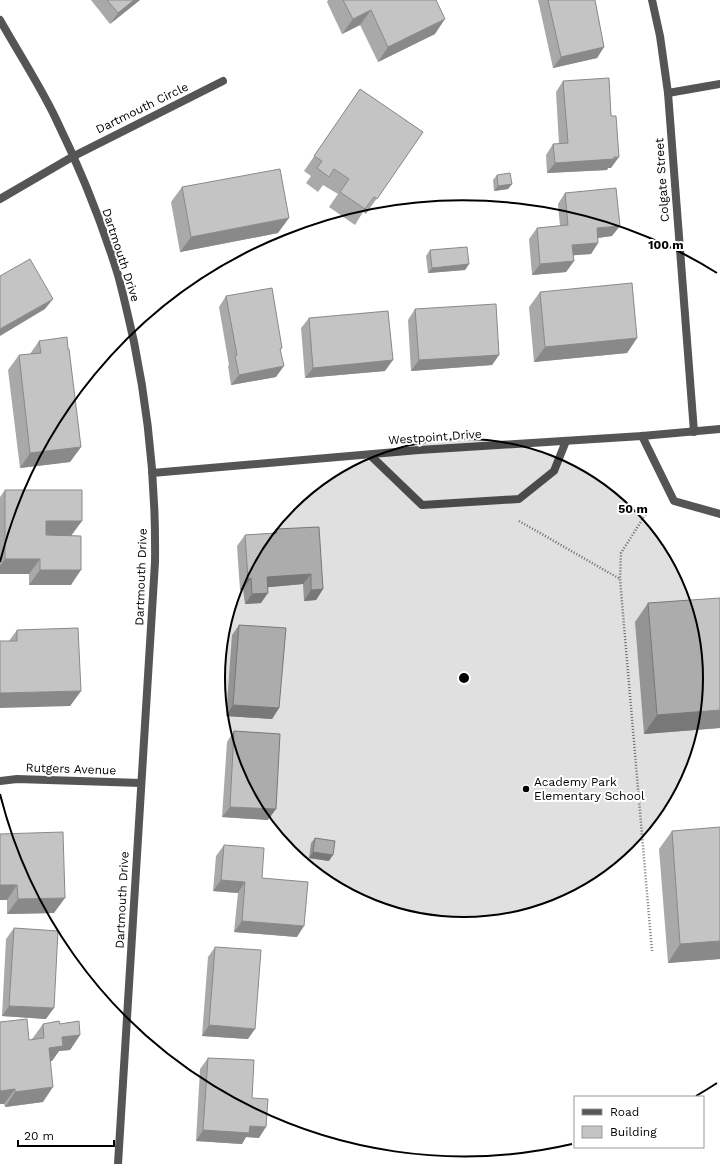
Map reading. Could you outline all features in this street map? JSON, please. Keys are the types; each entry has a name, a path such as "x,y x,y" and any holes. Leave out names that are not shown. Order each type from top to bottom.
{"street":[{"name":"Colgate Street","path":"652,0 660,36 668,93 694,432"},
{"name":"Dartmouth Drive","path":"0,20 55,116 104,235 120,282 139,370 147,421 152,473 155,562 118,1164"},
{"name":"Dartmouth Circle","path":"0,199 72,156 223,81"},
{"path":"668,93 720,84"},
{"name":"Westpoint Drive","path":"152,473 420,450 642,436 720,429"},
{"path":"642,436 674,501 720,514"},
{"path":"370,455 422,505 519,499 554,471 566,441"},
{"name":"Rutgers Avenue","path":"0,780 141,783"}],"path":[{"path":"647,512 620,552 620,579 652,951"},
{"path":"514,518 620,579"}],"building":[{"path":"107,0 134,0 118,13"},
{"path":"343,0 436,0 445,19 388,47 371,10 353,19"},
{"path":"548,0 595,0 604,47 561,57"},
{"path":"609,78 611,116 616,116 619,157 614,157 614,159 555,163 553,144 568,143 563,81"},
{"path":"360,89 423,132 377,199 374,197 365,209 340,192 349,179 334,169 329,177 317,168 322,161 314,156"},
{"path":"280,169 289,218 191,237 182,187"},
{"path":"510,173 512,184 498,186 497,175"},
{"path":"616,188 620,226 597,228 598,243 572,245 574,261 540,264 537,228 568,225 565,193"},
{"path":"467,247 469,264 432,268 430,250"},
{"path":"30,259 53,299 0,329 0,276"},
{"path":"632,283 637,338 545,347 540,292"},
{"path":"272,288 282,348 280,349 284,366 239,375 235,356 237,355 226,296"},
{"path":"496,304 499,355 419,360 415,309"},
{"path":"388,311 393,360 313,368 309,318"},
{"path":"67,337 81,447 30,453 19,355 41,353 39,341"},
{"path":"5,490 82,490 82,521 46,521 46,535 81,536 81,570 40,570 40,559 5,559"},
{"path":"319,527 323,589 311,590 311,574 267,577 268,593 252,594 251,578 248,579 245,535 277,533 276,529"},
{"path":"720,598 720,710 657,715 648,603"},
{"path":"239,625 286,628 279,708 233,705"},
{"path":"78,628 81,691 0,693 0,641 17,641 17,630"},
{"path":"234,731 280,734 276,809 230,807"},
{"path":"720,827 720,941 680,944 672,831"},
{"path":"63,832 65,898 18,899 17,885 0,885 0,834"},
{"path":"315,838 335,841 333,855 313,852"},
{"path":"224,845 264,848 262,878 308,882 304,926 242,921 245,882 221,880"},
{"path":"14,928 58,931 54,1008 9,1006"},
{"path":"215,947 261,950 255,1029 209,1025"},
{"path":"27,1019 29,1040 44,1038 43,1024 59,1021 60,1024 79,1021 80,1035 62,1037 63,1046 49,1048 53,1087 15,1092 15,1089 0,1091 0,1022"},
{"path":"208,1058 254,1060 252,1098 268,1099 266,1127 250,1126 249,1133 203,1130"}],"place":[{"name":"Academy Park Elementary School","path":"526,789"}]}
